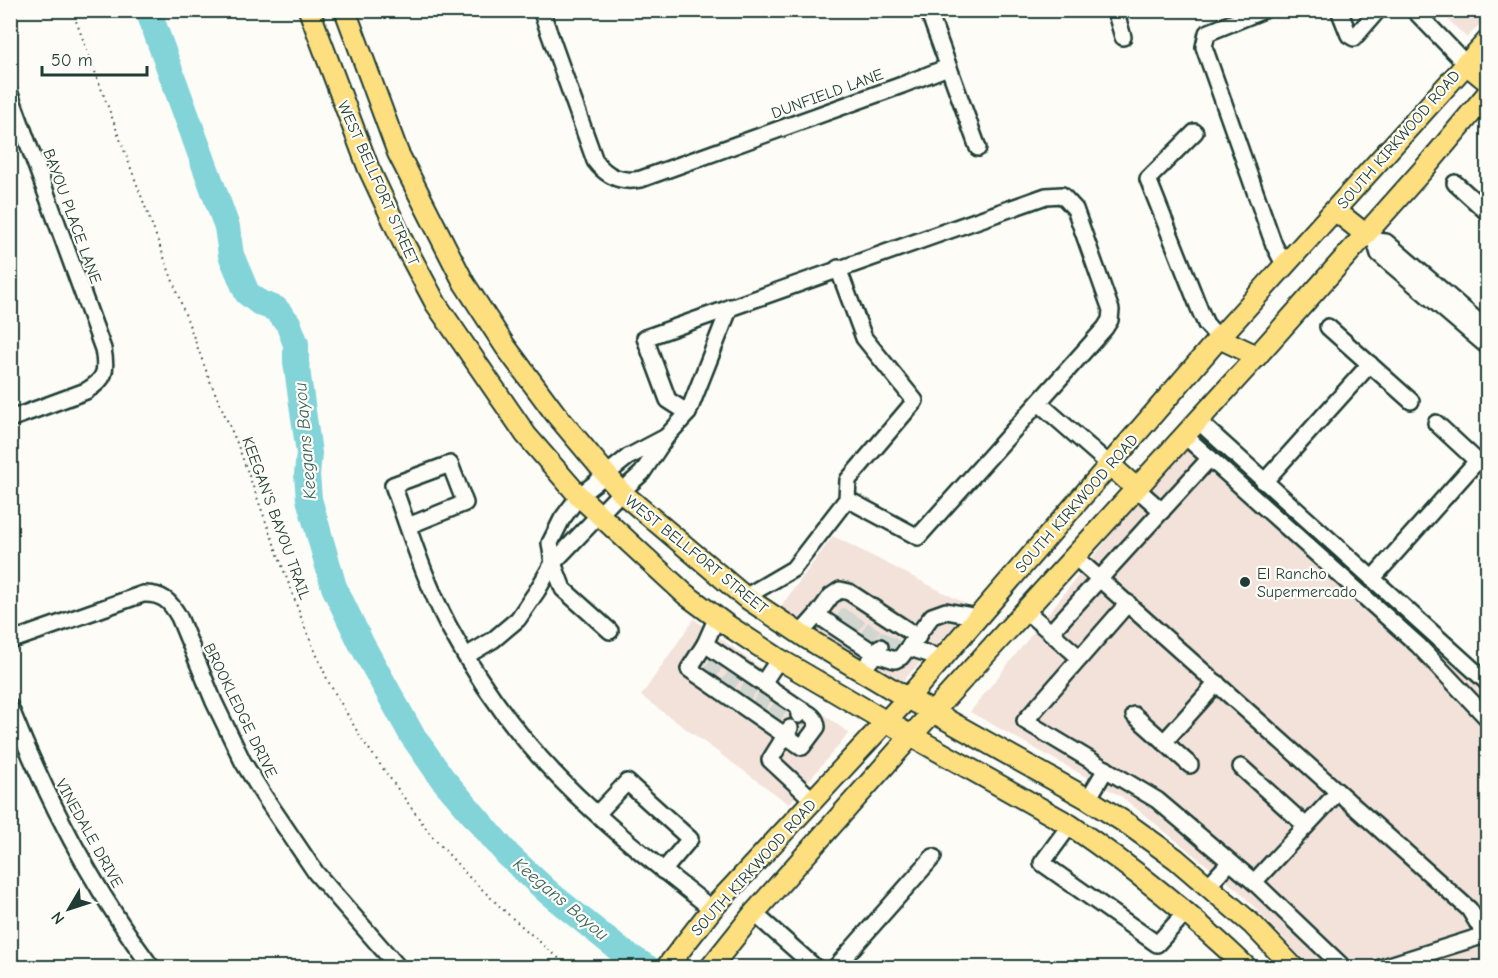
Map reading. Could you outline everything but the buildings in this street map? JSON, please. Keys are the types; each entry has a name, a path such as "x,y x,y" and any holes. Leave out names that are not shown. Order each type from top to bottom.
{"main road":[{"name":"WEST BELLFORT STREET","path":"309,10 368,167 404,244 436,304 526,435 598,516 685,594 779,658 885,722 1070,825 1140,874 1187,911 1247,968"},
{"name":"WEST BELLFORT STREET","path":"345,10 398,153 464,283 505,346 554,412 621,492 745,597 800,634 861,672 1088,799 1176,859 1253,924 1294,968"},
{"name":"SOUTH KIRKWOOD ROAD","path":"666,968 712,909 908,698 1219,338 1488,40"},
{"path":"1465,63 1488,82"},
{"name":"SOUTH KIRKWOOD ROAD","path":"710,968 754,913 911,736 1257,356 1370,237 1488,93"},
{"path":"1336,211 1370,237"},
{"path":"404,244 434,227"},
{"path":"1219,338 1257,356"},
{"path":"477,365 505,346"},
{"path":"1110,465 1136,488"},
{"path":"1070,825 1088,799"},
{"path":"1187,911 1208,886"},
{"path":"729,892 754,913"}],"street":[{"name":"DUNFIELD LANE","path":"541,10 595,161 607,174 623,180 641,179 902,86 948,67"},
{"path":"928,10 978,148"},
{"path":"1115,10 1123,37"},
{"path":"1264,10 1207,33 1204,47 1274,245 1285,266"},
{"path":"1339,10 1349,35 1354,38 1378,10"},
{"path":"1414,10 1465,63"},
{"name":"BAYOU PLACE LANE","path":"10,94 103,349 106,364 104,376 86,391 10,419"},
{"path":"1195,132 1148,179 1201,313 1206,324 1219,338"},
{"path":"1455,183 1488,213"},
{"path":"688,413 668,400 645,338 1046,196 1062,195 1075,209 1111,310 1106,328 918,537 847,499"},
{"path":"1370,237 1386,242 1488,330"},
{"path":"1370,237 1379,254 1488,347"},
{"path":"745,597 793,569 847,499 848,480 915,401 864,338 838,268"},
{"path":"466,656 493,640 518,620 553,563 642,473 666,437 688,413 730,307"},
{"path":"1328,327 1410,401"},
{"path":"1264,482 1370,364"},
{"path":"1039,403 1110,465"},
{"path":"1372,579 1477,461 1436,423"},
{"path":"1191,428 1210,458 1418,645 1488,719"},
{"path":"1191,428 1264,482 1488,682"},
{"path":"610,631 563,590 553,563 550,543 562,519 579,496 628,457 666,437"},
{"path":"1051,632 1210,458"},
{"path":"408,526 465,503 450,464 393,485 408,526 447,623 466,656 489,694 537,754 597,814 663,871 712,909"},
{"path":"1136,488 1162,511"},
{"path":"1075,557 1469,909 1486,937 1380,968"},
{"path":"800,634 831,596 840,590 849,592 851,619"},
{"name":"BROOKLEDGE DRIVE","path":"10,641 143,594 155,594 172,604 214,702 243,762 264,796 316,873 399,968"},
{"path":"1128,603 1025,721 1157,801 1254,882 1341,966"},
{"path":"1026,610 1080,658"},
{"path":"861,672 895,642 932,616 946,611 978,617"},
{"path":"817,615 851,619 895,642 941,658"},
{"path":"717,617 705,644 689,669 714,668 756,694 794,722"},
{"path":"851,619 895,642"},
{"path":"705,644 714,668 756,694 794,722"},
{"path":"756,694 779,658"},
{"path":"1164,742 1217,683"},
{"name":"VINEDALE DRIVE","path":"10,707 40,780 62,824 103,895 152,968"},
{"path":"1134,715 1190,765"},
{"path":"794,722 770,760 813,800"},
{"path":"1242,767 1306,826"},
{"path":"1088,799 1106,769"},
{"path":"597,814 627,782 690,839 663,871"},
{"path":"1254,882 1338,792"},
{"path":"1070,825 1042,863 1156,944 1187,911"},
{"path":"835,968 933,857"},
{"path":"1208,886 1230,862"},
{"path":"754,913 816,968"}],"path":[{"name":"KEEGAN'S BAYOU TRAIL","path":"72,10 206,372 244,461 305,628 328,681 361,738 431,835 469,877 570,968"}],"shaded area":[{"path":"1439,11 1487,11 1487,16 1467,38"},
{"path":"1186,440 1487,693 1487,967 1310,967 1240,892 1122,797 970,712"},
{"path":"833,536 972,607 900,684 778,610"},
{"path":"694,619 849,733 789,804 641,696"}],"waterway":[{"name":"Keegans Bayou","path":"148,10 227,227 231,255 247,293 260,303 276,309 288,323 296,344 296,362 309,453 307,475 309,499 334,587 361,643 412,735 442,778 508,855 549,893 621,951 648,968"}],"tunnel":[{"path":"841,624 849,611"},
{"path":"851,630 859,617"},
{"path":"866,639 874,626"},
{"path":"880,647 888,634"},
{"path":"891,653 899,641"},
{"path":"710,673 718,661"},
{"path":"728,685 736,673"},
{"path":"744,696 752,684"},
{"path":"759,706 767,693"},
{"path":"774,716 782,704"}],"place":[{"name":"El Rancho Supermercado","path":"1245,582"}]}
